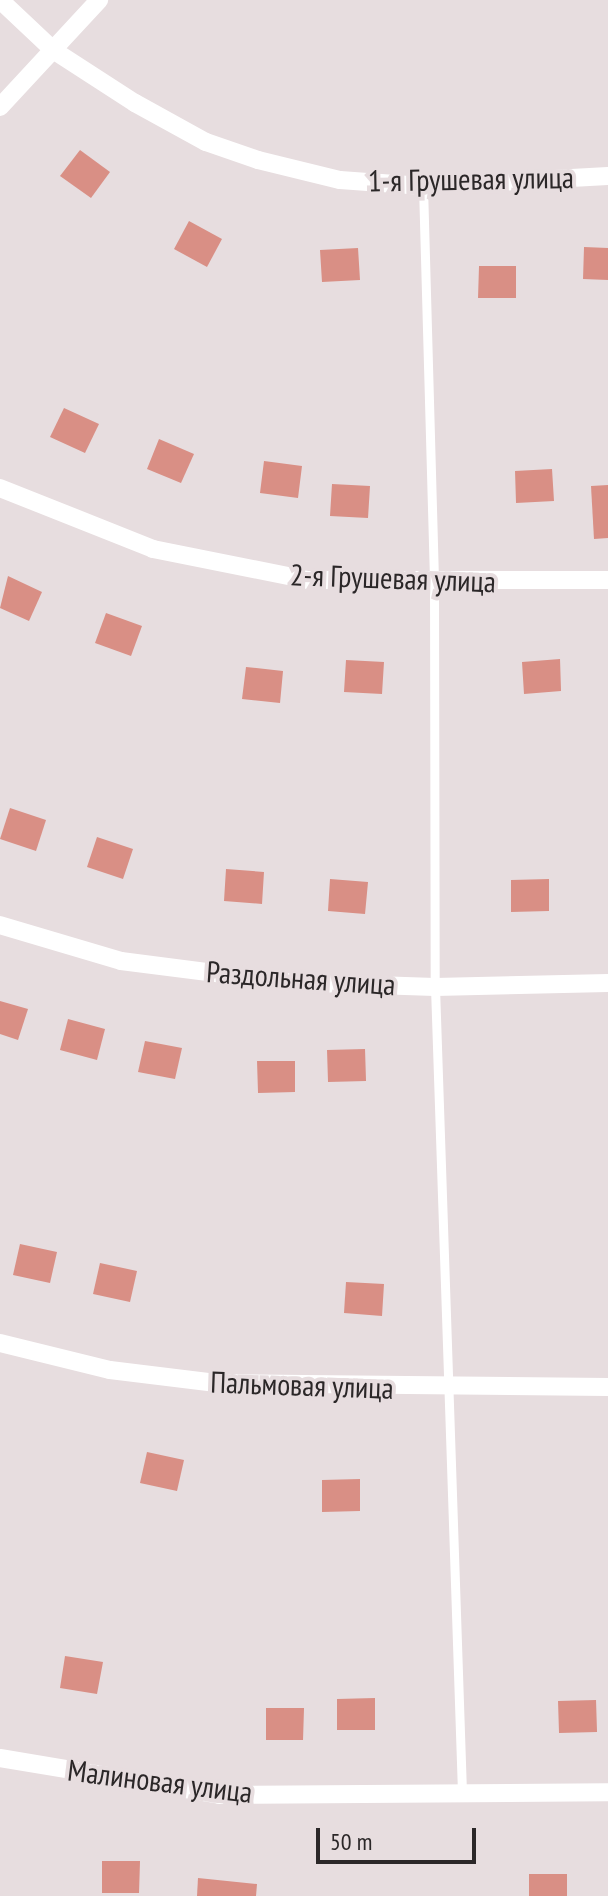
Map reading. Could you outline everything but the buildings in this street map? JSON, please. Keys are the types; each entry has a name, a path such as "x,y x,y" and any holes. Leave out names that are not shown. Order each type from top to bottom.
{"street":[{"name":"1-я Грушевая улица","path":"0,0 53,50 206,142 340,180 423,186 608,176"},
{"path":"0,107 99,0"},
{"name":"2-я Грушевая улица","path":"0,488 153,549 229,568 308,580 434,583 608,580"},
{"name":"Раздольная улица","path":"0,925 121,961 285,982 435,987 608,983"},
{"name":"Пальмовая улица","path":"0,1343 110,1370 216,1383 449,1389 608,1387"},
{"name":"Малиновая улица","path":"0,1758 220,1795 608,1792"}],"lane":[{"path":"423,186 434,583 435,987 462,1795"}]}
